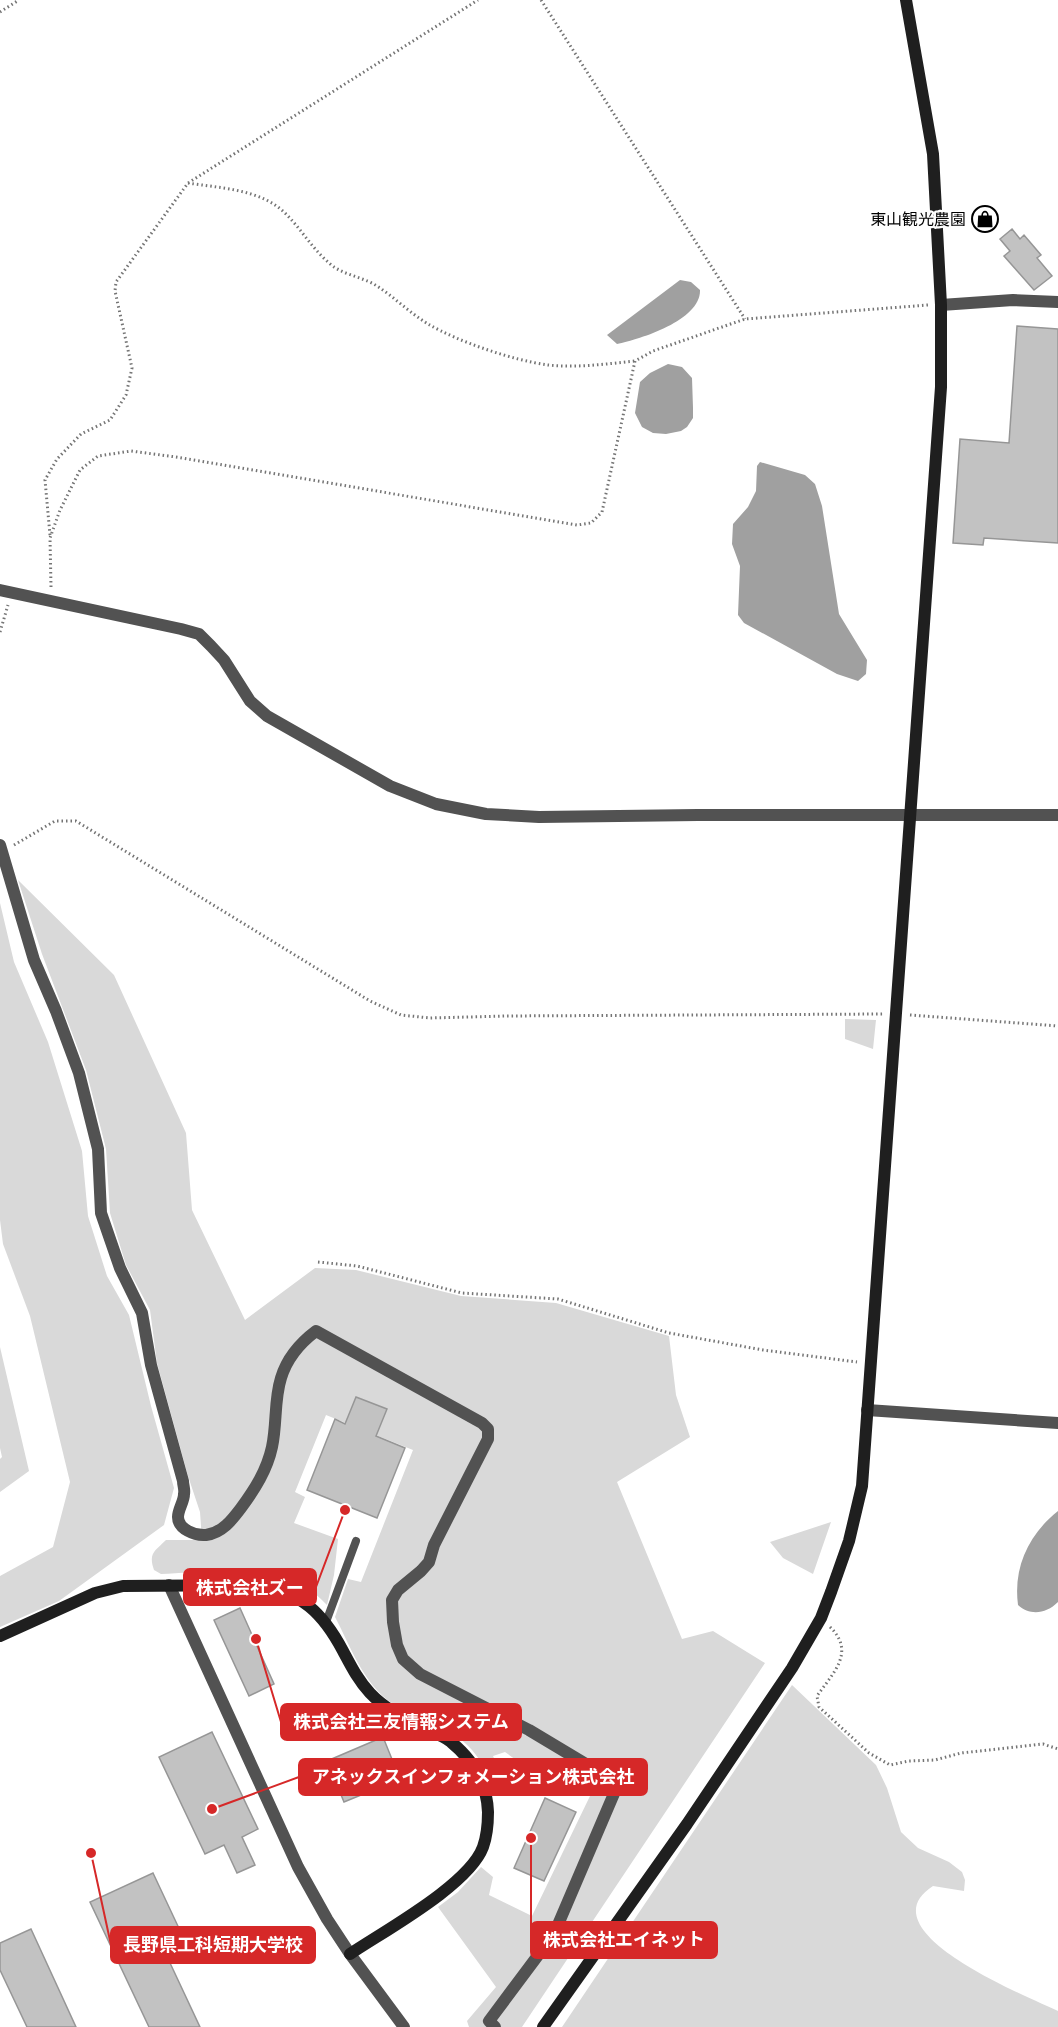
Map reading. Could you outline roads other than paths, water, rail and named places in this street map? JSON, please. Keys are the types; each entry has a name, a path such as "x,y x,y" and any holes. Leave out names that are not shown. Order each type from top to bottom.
{"street":[{"path":"543,2027 712,1788 792,1668 821,1618 849,1541 862,1486 941,387 941,304 933,154 906,0"},
{"path":"941,304 1013,300 1058,302"},
{"path":"5,591 199,634 224,660 249,701 267,716 390,786 436,804 486,814 539,817 1058,815"},
{"path":"2,848 34,960 79,1073 98,1149 101,1213 120,1268 142,1313 151,1365 183,1481 184,1495 178,1517 182,1526 192,1533 204,1535 218,1533 232,1521 246,1502 267,1463 272,1445 281,1377 291,1357 304,1340 316,1331 482,1423 488,1430 488,1439 434,1545 429,1562 398,1590 392,1600 397,1645 403,1659 420,1674 529,1730 614,1781 616,1789 554,1934 489,2021 495,2027"},
{"path":"867,1410 1058,1423"},
{"path":"169,1585 298,1867 350,1954 404,2027"},
{"path":"0,1636 95,1593 123,1586 258,1585 278,1588 294,1595 315,1609 326,1622 355,1673 370,1692 389,1710 449,1740 480,1775 487,1796 488,1825 483,1848 469,1870 426,1904 350,1954"}],"lane":[{"path":"326,1622 356,1541"}],"place":[{"name":"東山観光農園","path":"985,219"},
{"name":"株式会社ズー","path":"345,1510"},
{"name":"株式会社三友情報システム","path":"256,1639"},
{"name":"アネックスインフォメーション株式会社","path":"212,1809"},
{"name":"株式会社エイネット","path":"531,1838"},
{"name":"長野県工科短期大学校","path":"91,1853"}]}
